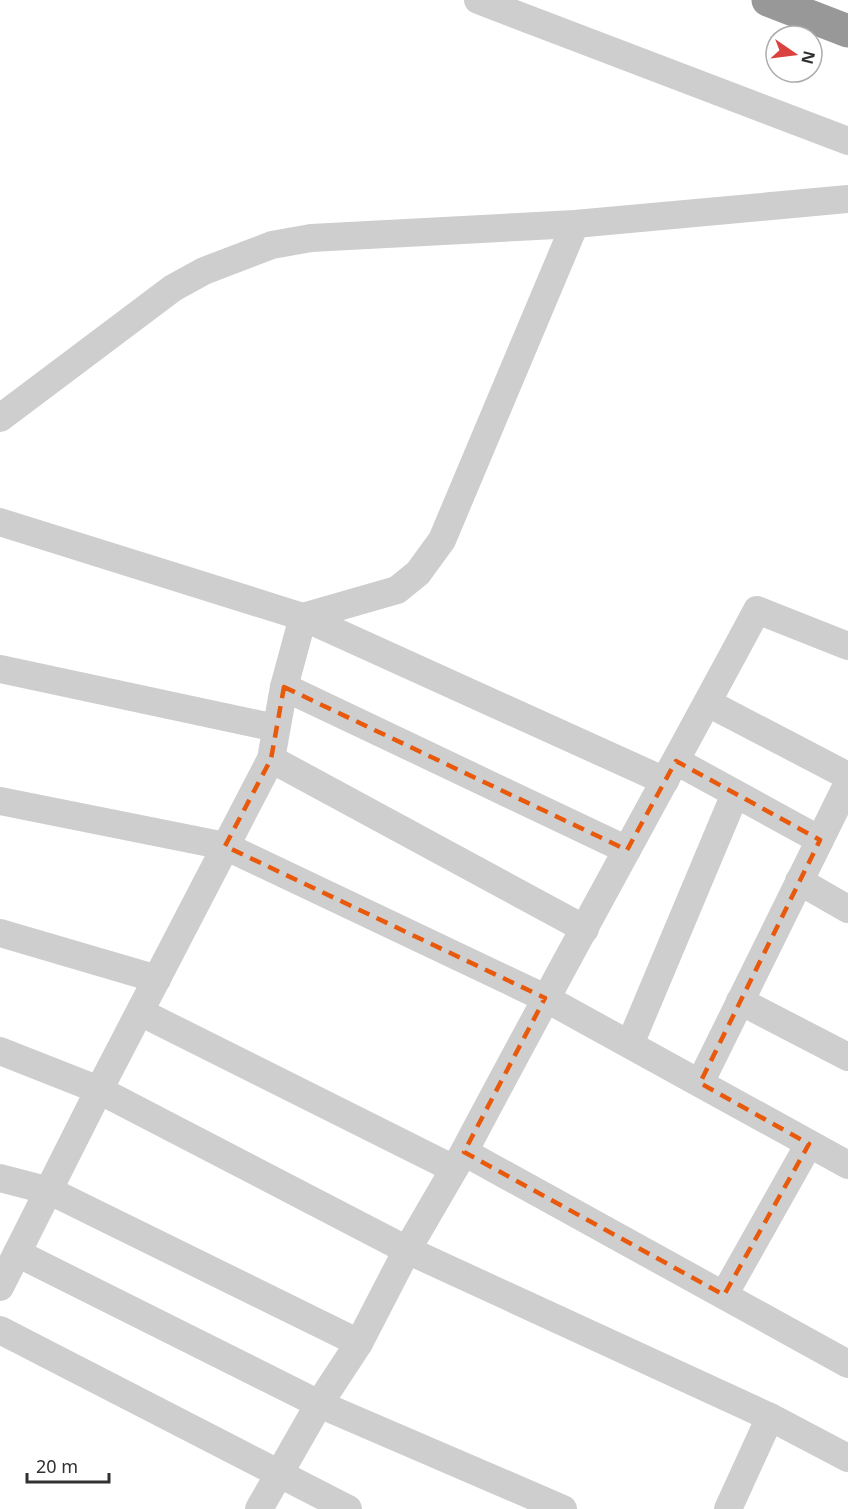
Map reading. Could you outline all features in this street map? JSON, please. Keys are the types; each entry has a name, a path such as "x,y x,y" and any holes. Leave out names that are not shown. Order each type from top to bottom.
{"highway":[{"path":"768,0 848,31"}],"street":[{"path":"478,0 848,141"},
{"path":"0,418 173,288 204,271 272,245 311,238 575,224 848,199"},
{"path":"303,617 397,590 418,573 442,540 575,224"},
{"path":"0,522 303,617 670,771 735,794 820,840"},
{"path":"259,1509 319,1404 359,1342 407,1250 459,1160 545,998 585,929 758,610 848,646"},
{"path":"0,1287 99,1090 271,759 284,687 303,617"},
{"path":"0,669 276,728"},
{"path":"284,687 627,850"},
{"path":"708,703 848,776"},
{"path":"271,759 585,929"},
{"path":"700,1083 848,783"},
{"path":"630,1044 735,794"},
{"path":"0,801 225,846 545,998 848,1166"},
{"path":"799,881 848,909"},
{"path":"0,933 157,979"},
{"path":"740,1001 848,1057"},
{"path":"140,1012 459,1160 724,1295 848,1364"},
{"path":"0,1051 99,1090 407,1250 770,1417 848,1458"},
{"path":"724,1295 809,1144"},
{"path":"0,1178 50,1191 359,1342"},
{"path":"17,1253 319,1404 563,1509"},
{"path":"0,1330 348,1509"},
{"path":"728,1509 770,1417"}],"highlighted area":[{"path":"284,687 627,850 676,761 820,840 700,1083 809,1144 724,1295 464,1152 545,998 225,846 271,759"}]}
